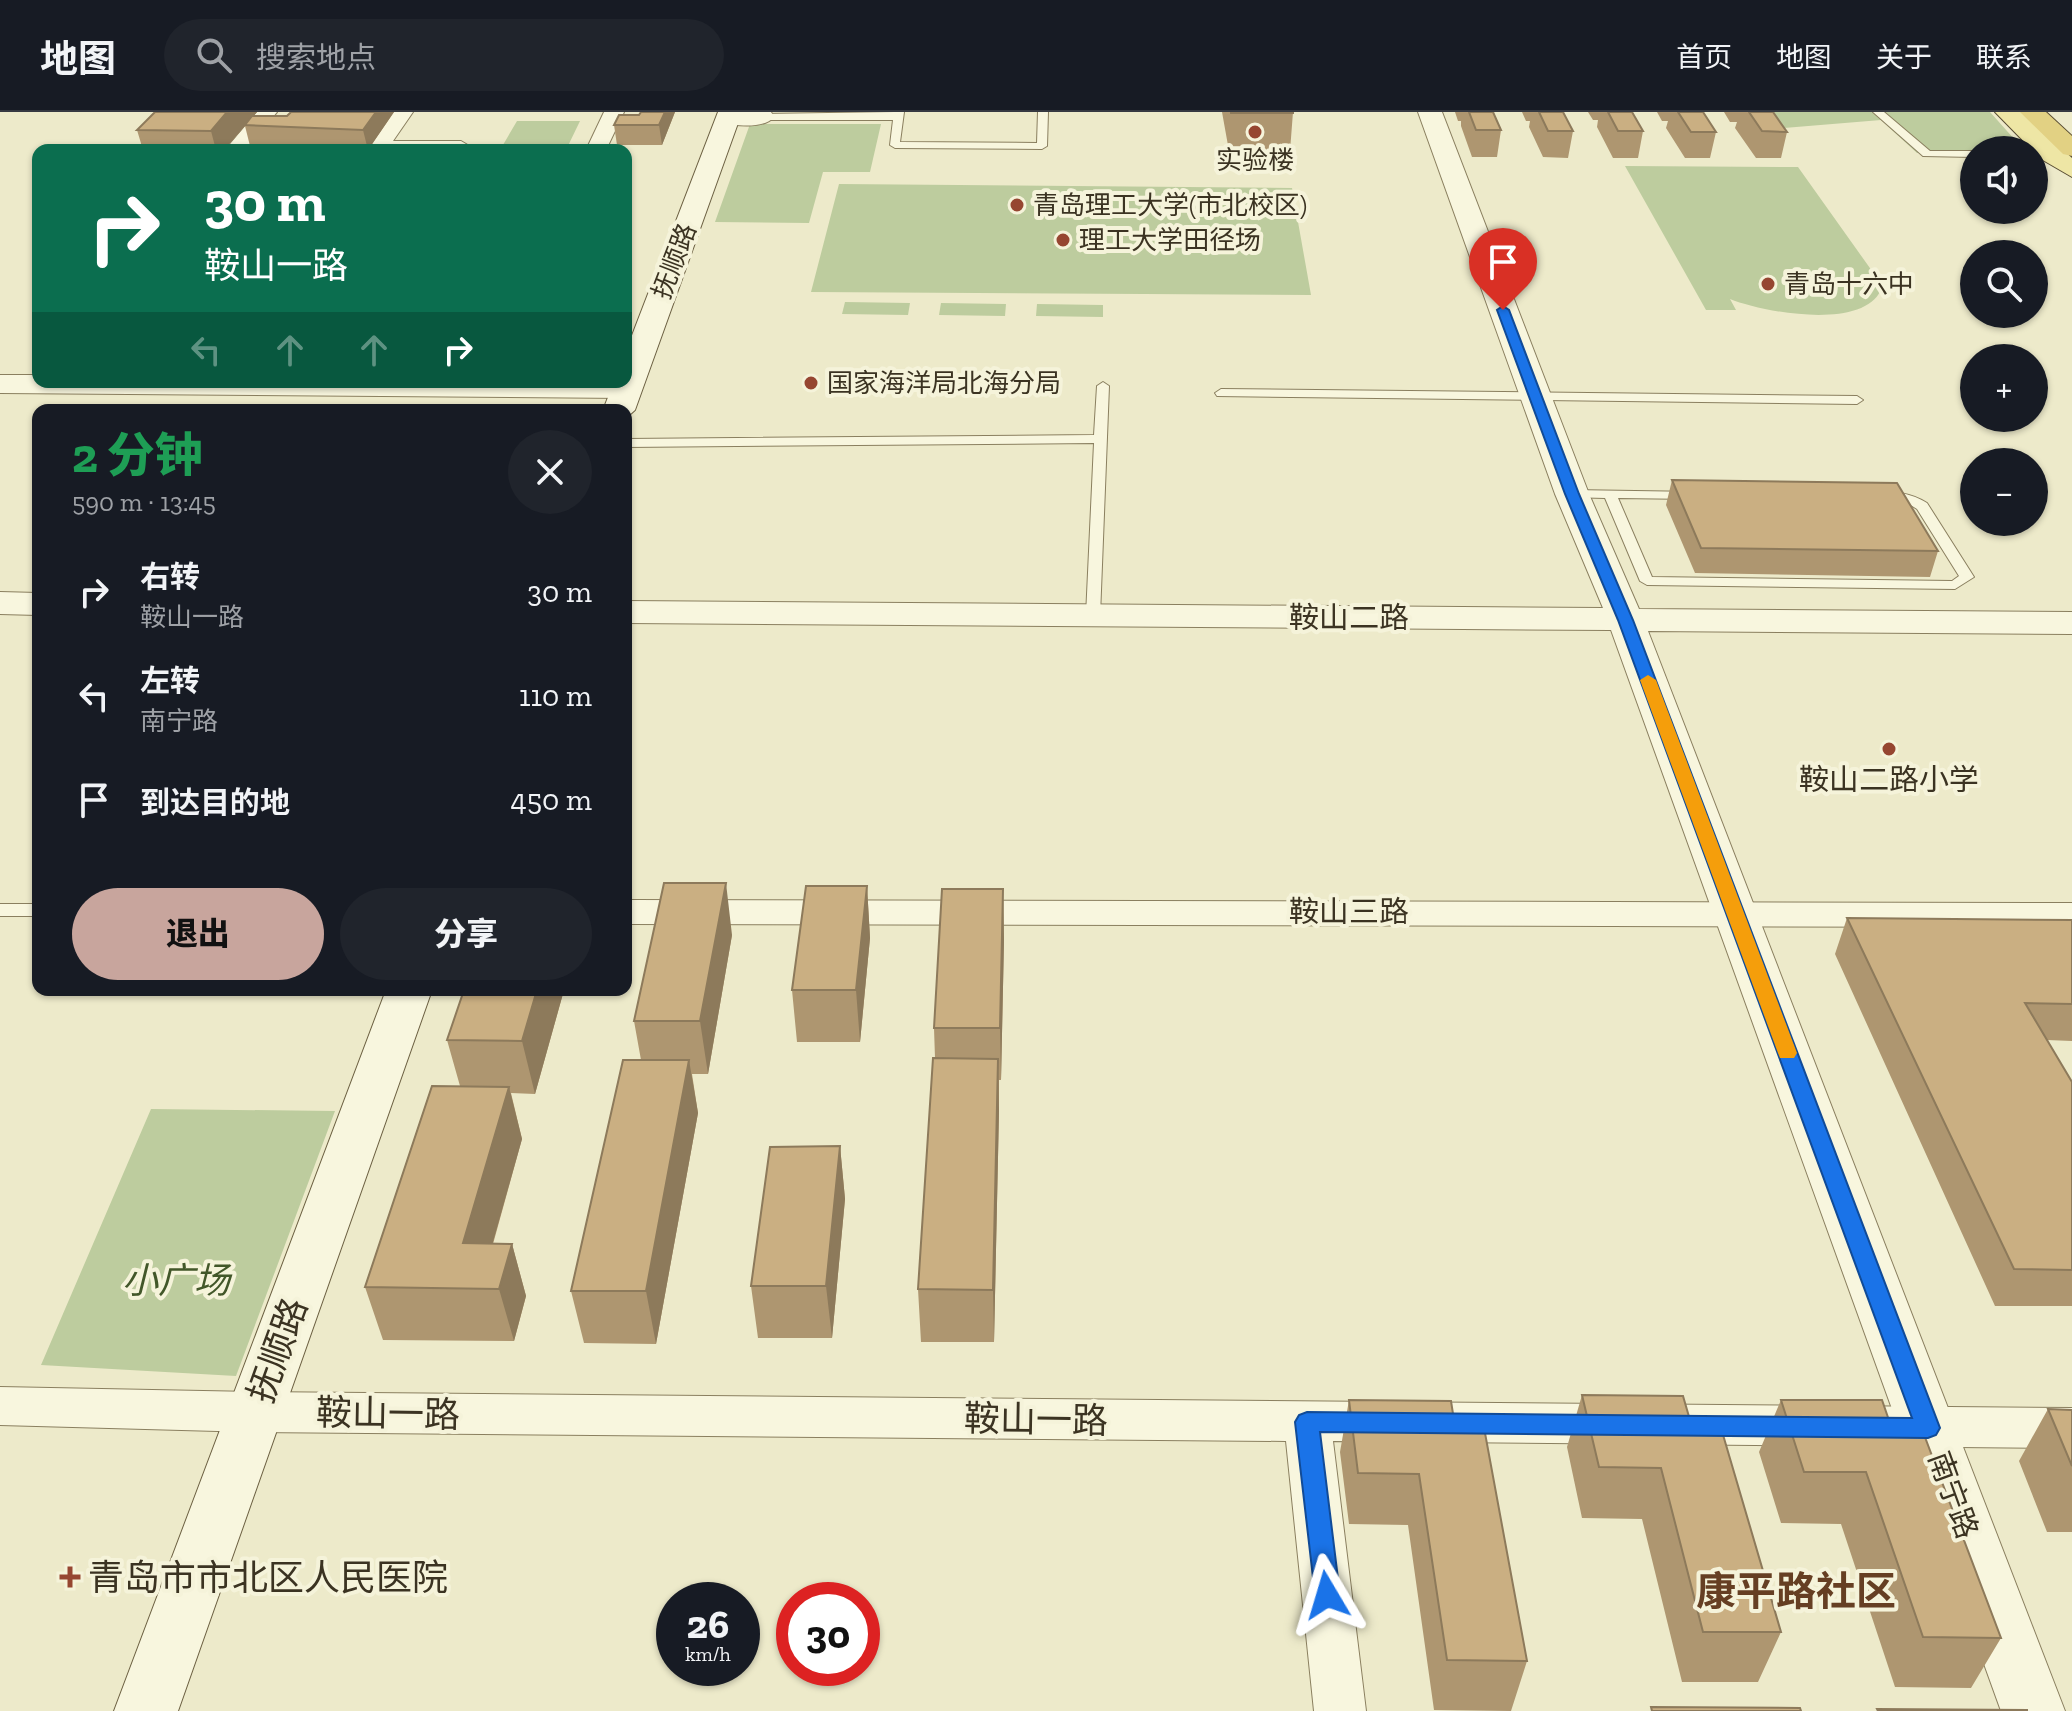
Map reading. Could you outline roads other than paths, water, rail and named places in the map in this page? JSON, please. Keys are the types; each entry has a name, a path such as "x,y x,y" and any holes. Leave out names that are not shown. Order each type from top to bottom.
{"highway":[{"path":"2032,112 2052,152 2072,176"},
{"path":"2060,112 2072,123"}],"main road":[{"path":"2007,112 2072,169"}],"street":[{"path":"240,144 267,112"},
{"path":"381,144 403,112"},
{"path":"599,144 614,112"},
{"name":"南宁路","path":"1430,112 1535,395 1591,494 1626,620 2033,1711"},
{"path":"729,114 762,117"},
{"name":"抚顺路","path":"632,372 729,114"},
{"path":"0,384 32,384"},
{"path":"393,388 622,399"},
{"path":"0,603 32,604"},
{"name":"鞍山二路","path":"632,612 2072,623"},
{"name":"鞍山三路","path":"632,912 2072,915"},
{"name":"抚顺路","path":"146,1711 407,996"},
{"name":"鞍山一路","path":"0,1406 254,1412 2072,1428"},
{"path":"1307,1422 1340,1711"}],"lane":[{"path":"762,117 898,114 895,145 1042,146 1043,112"},
{"path":"1878,112 1927,154 1960,154"},
{"path":"1093,616 1103,386"},
{"path":"1221,393 1857,400"},
{"path":"632,443 1100,439"},
{"path":"1591,494 1705,495"},
{"path":"1591,494 1647,581 1955,585 1967,577 1922,506 1896,496 1864,496"},
{"path":"0,910 32,910"}],"place":[{"name":"实验楼","path":"1255,132"},
{"name":"青岛理工大学(市北校区)","path":"1017,205"},
{"name":"理工大学田径场","path":"1063,240"},
{"name":"青岛十六中","path":"1768,284"},
{"name":"国家海洋局北海分局","path":"811,383"},
{"name":"鞍山二路小学","path":"1889,749"},
{"name":"青岛市市北区人民医院","path":"70,1577"}],"district":[{"name":"康平路社区","path":"1796,1591"}],"park label":[{"name":"小广场","path":"176,1280"}]}
